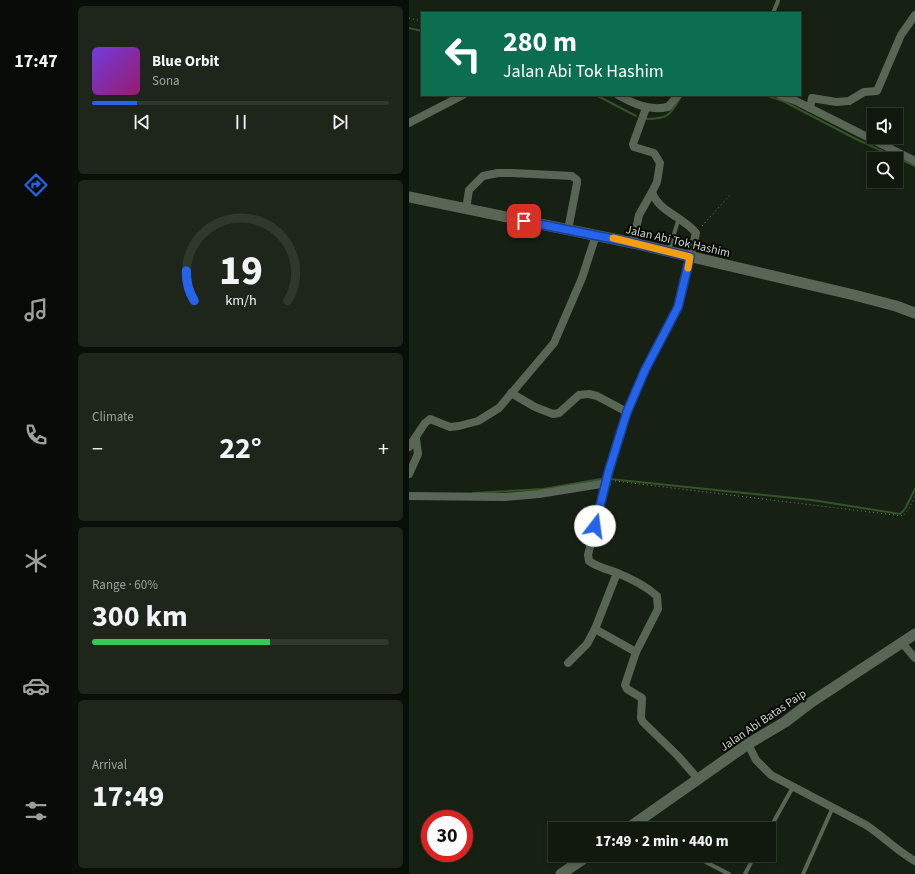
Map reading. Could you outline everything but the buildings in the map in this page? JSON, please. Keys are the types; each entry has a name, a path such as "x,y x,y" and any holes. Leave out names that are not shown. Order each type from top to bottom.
{"main road":[{"name":"Jalan Abi Tok Hashim","path":"409,197 668,251 854,295 896,306 915,313"},
{"name":"Jalan Abi Batas Paip","path":"637,822 699,780 748,744 902,644 915,634"},
{"path":"561,874 579,862"}],"street":[{"path":"810,108 812,98 836,102 849,101 864,92 877,91 901,35 915,15"},
{"path":"409,123 461,96"},
{"path":"620,96 646,108 668,107 677,96"},
{"path":"783,96 915,161"},
{"path":"633,243 639,216 657,182 660,163 654,153 634,147 633,144 646,108"},
{"path":"466,209 469,190 483,176 498,173 513,173 572,176 577,180 577,184 568,230"},
{"path":"652,192 654,198 660,204 696,233 678,307 645,370 627,412 609,470 588,555 589,561 595,565 617,573 648,589 657,596 658,609 636,652 625,685 627,689 642,698 641,718 643,722 679,756 699,780"},
{"path":"409,447 416,439 425,423 430,419 450,427 478,421 499,408 554,343 582,278 596,235"},
{"path":"511,392 535,407 553,414 559,413 579,395 589,394 597,396 627,412"},
{"path":"409,474 418,454 416,439"},
{"path":"409,496 525,495 607,483"},
{"path":"569,663 587,644 595,629 617,573"},
{"path":"595,629 636,652"},
{"path":"902,644 915,658"},
{"path":"748,744 763,768 771,775 866,825 895,849 915,861"}],"lane":[{"path":"773,12 778,1"},
{"path":"668,251 679,218"},
{"path":"773,822 793,787"},
{"path":"803,874 833,807"},
{"path":"706,862 729,874"},
{"path":"745,874 751,862"}],"path":[{"path":"409,18 421,21"},
{"path":"696,233 730,195"},
{"path":"607,483 614,481 903,516 909,509 915,496"}],"waterway":[{"path":"409,28 421,31"},
{"path":"598,96 636,116"},
{"path":"645,119 664,117 675,107 681,96"},
{"path":"768,96 783,101 856,139 915,166"},
{"path":"473,493 543,489 601,479"},
{"path":"610,479 812,500 900,514 905,509 915,489"}],"slow traffic":[{"path":"613,238 690,257 688,268"}],"route":[{"path":"524,221 633,243 690,257 681,300 645,370 627,412 609,470 607,483 595,526"}]}
